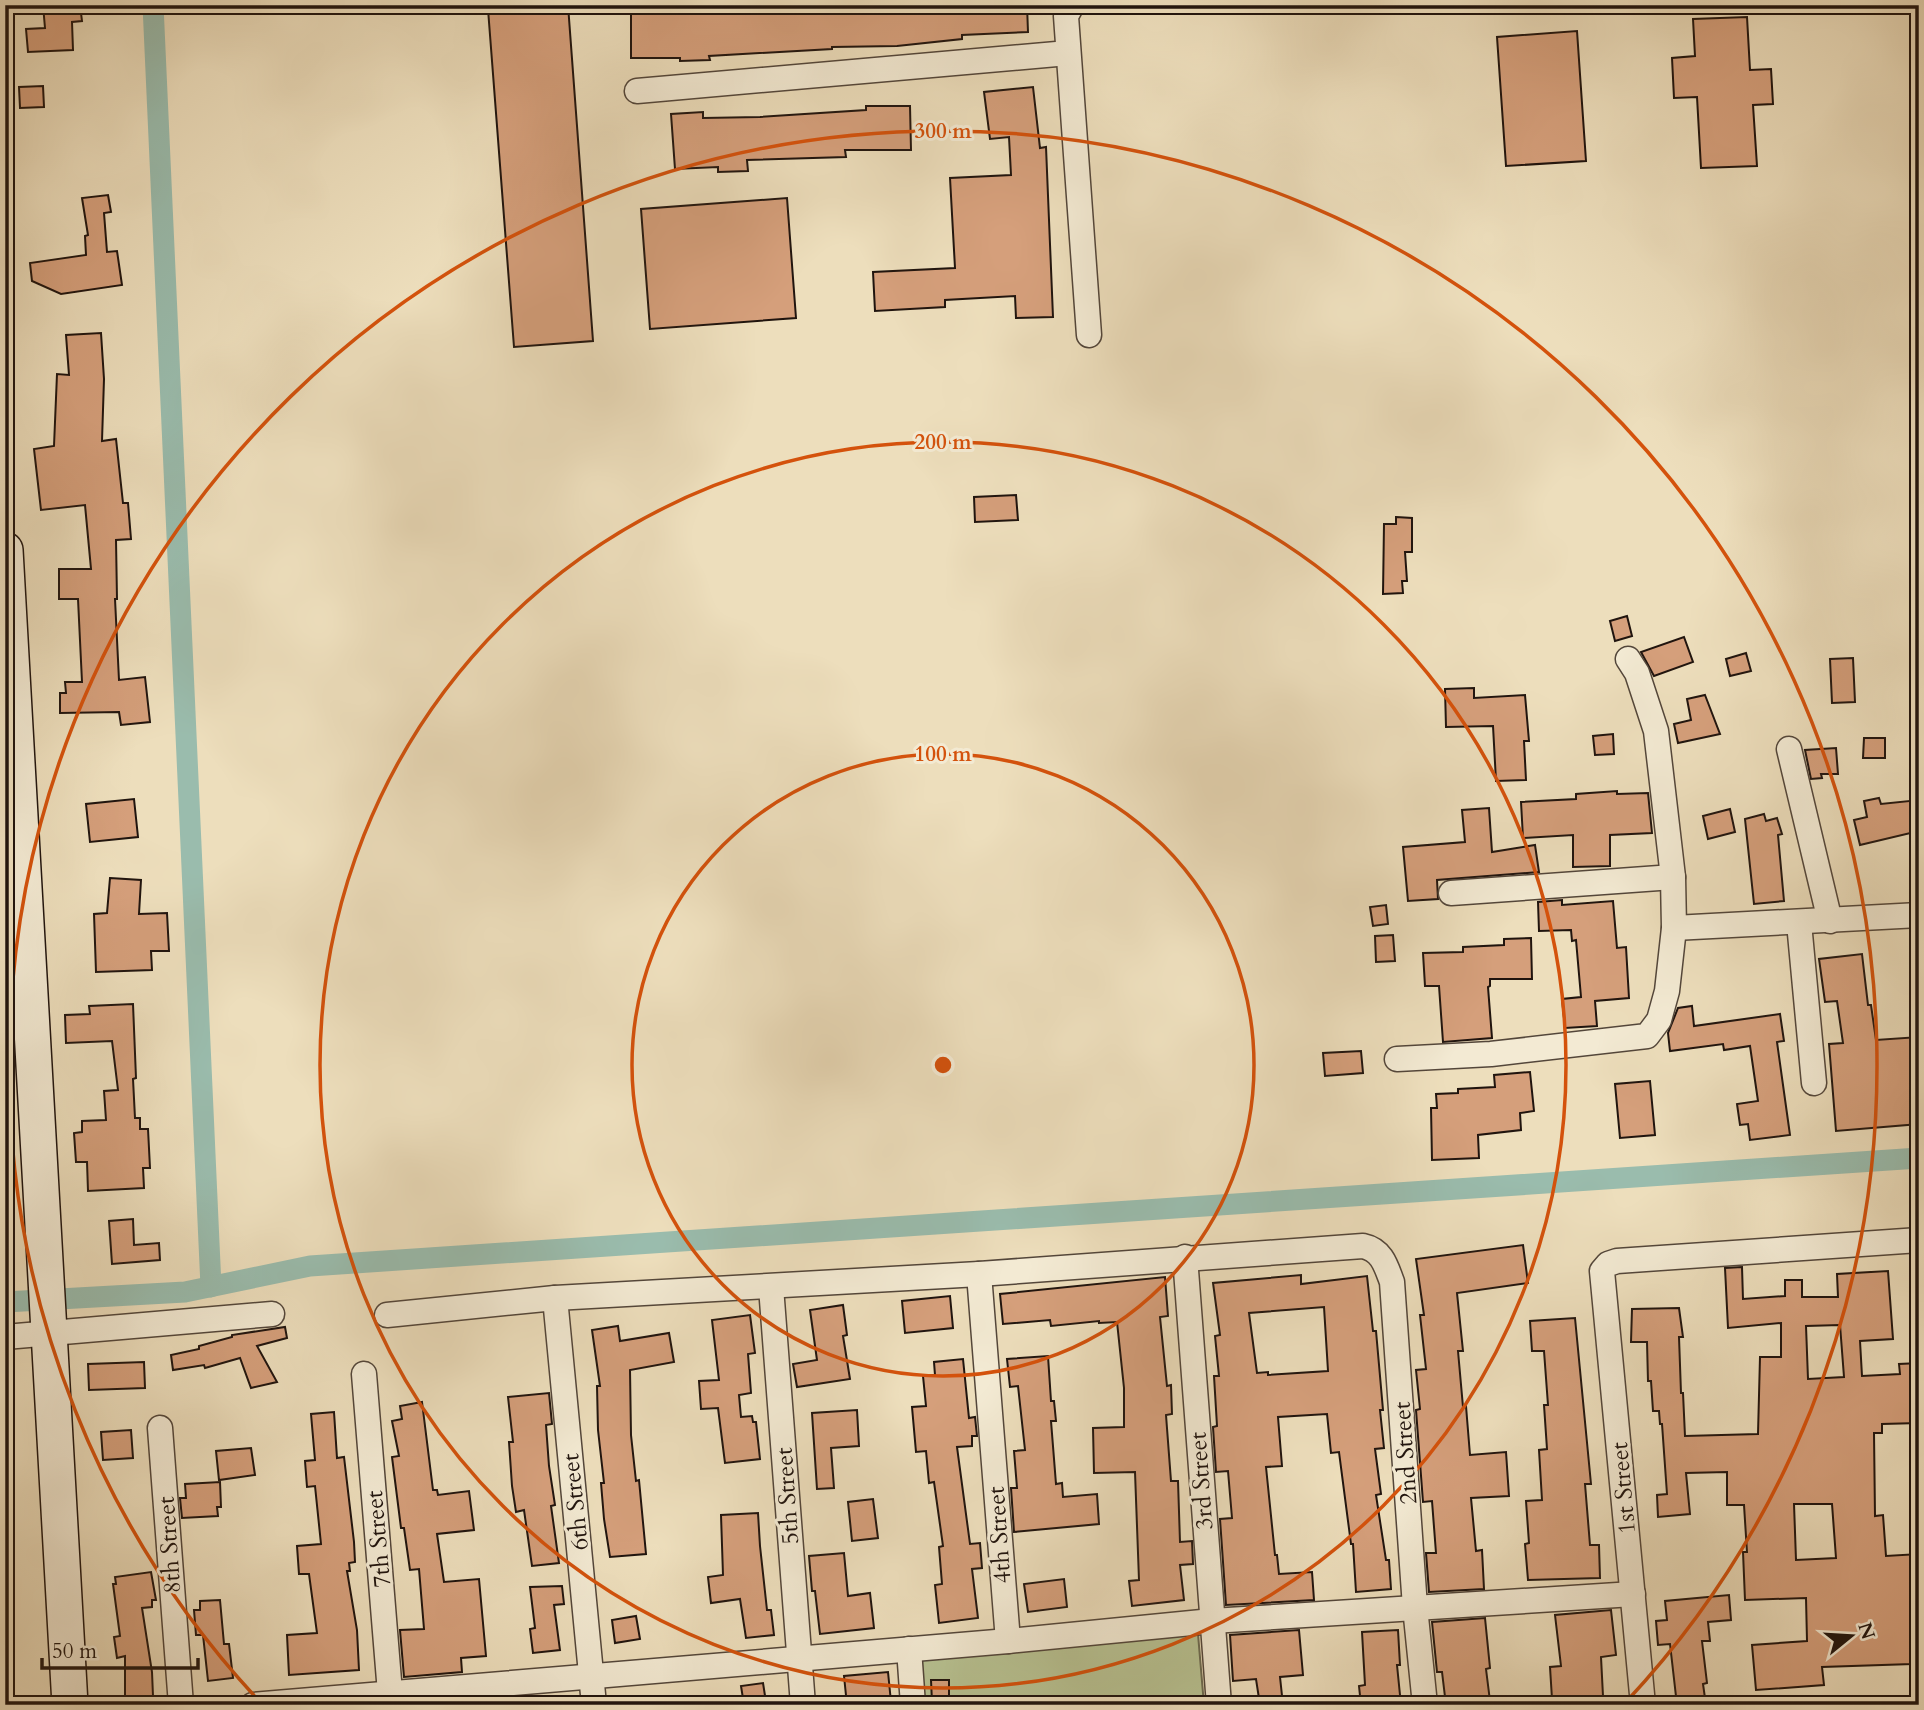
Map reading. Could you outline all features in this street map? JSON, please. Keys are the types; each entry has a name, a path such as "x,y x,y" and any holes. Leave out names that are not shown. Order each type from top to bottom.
{"main road":[{"path":"5,550 11,740 48,1308 70,1705"}],"street":[{"path":"1072,5 1066,16 1089,335"},
{"path":"637,91 1068,53"},
{"path":"1397,1059 1491,1054 1647,1036 1659,1020 1667,991 1674,928 1672,877 1656,731 1637,673 1628,659"},
{"path":"1789,749 1830,922"},
{"path":"1451,893 1672,877"},
{"path":"1674,928 1749,923 1830,922 1919,915"},
{"path":"1799,923 1814,1083"},
{"name":"1st Street","path":"1643,1705 1602,1271 1608,1264 1617,1261 1919,1240"},
{"name":"2nd Street","path":"1185,1258 1363,1246 1373,1248 1380,1255 1392,1282 1415,1606 1425,1705"},
{"path":"387,1315 555,1298 979,1274 1185,1258"},
{"name":"3rd Street","path":"1185,1258 1219,1705"},
{"name":"4th Street","path":"979,1274 1008,1641"},
{"name":"5th Street","path":"771,1287 803,1705"},
{"name":"6th Street","path":"555,1298 594,1705"},
{"path":"5,1337 48,1308 272,1314"},
{"name":"7th Street","path":"364,1374 390,1699"},
{"name":"8th Street","path":"160,1428 181,1705"},
{"path":"253,1705 390,1699 592,1676 1212,1621 1633,1594"},
{"path":"909,1649 913,1705"}],"green space":[{"path":"1198,1634 1204,1705 922,1705 918,1659"}],"building":[{"path":"43,5 80,5 82,21 72,22 73,50 28,52 26,29 45,28"},
{"path":"568,5 593,341 514,347 488,9"},
{"path":"631,5 1027,5 1028,32 962,35 962,39 897,46 832,47 709,56 710,60 631,58"},
{"path":"1747,17 1750,70 1771,69 1773,104 1753,105 1757,166 1701,168 1697,97 1674,98 1672,58 1695,56 1693,19"},
{"path":"1577,31 1586,161 1506,166 1497,37"},
{"path":"43,86 44,107 20,108 19,87"},
{"path":"1033,87 1040,148 1046,147 1053,317 1016,318 1015,296 945,300 945,307 875,311 873,272 955,268 950,178 1011,175 1009,137 990,139 984,92"},
{"path":"866,106 910,106 911,150 845,150 846,157 747,160 748,171 718,172 718,167 675,169 671,114 703,112 703,118 760,117 866,110"},
{"path":"108,195 111,212 104,213 107,252 117,251 122,285 61,294 32,281 30,263 86,255 85,236 88,235 82,198"},
{"path":"787,198 796,318 650,329 641,209"},
{"path":"101,333 104,379 102,441 116,439 123,503 128,503 131,539 116,540 115,599 119,680 145,677 150,722 121,725 119,712 60,713 60,693 66,693 65,682 82,682 78,599 59,599 59,569 91,569 85,505 41,510 34,449 54,446 57,374 69,375 66,335"},
{"path":"1016,495 1018,520 975,522 974,497"},
{"path":"1396,517 1412,518 1412,552 1405,552 1407,581 1402,581 1403,593 1383,594 1384,524 1396,524"},
{"path":"1627,616 1632,636 1615,641 1610,621"},
{"path":"1684,637 1693,662 1654,676 1641,652"},
{"path":"1746,653 1751,671 1730,676 1726,659"},
{"path":"1853,658 1855,702 1832,703 1830,659"},
{"path":"1474,688 1474,698 1525,695 1529,741 1524,741 1526,780 1496,781 1493,726 1446,727 1445,689"},
{"path":"1705,695 1720,734 1678,743 1674,724 1691,720 1687,699"},
{"path":"1613,734 1614,754 1595,755 1593,736"},
{"path":"1864,738 1885,738 1885,758 1863,758"},
{"path":"1836,748 1838,774 1821,774 1822,778 1811,779 1805,750"},
{"path":"1617,791 1617,794 1648,793 1652,833 1610,835 1610,866 1573,867 1573,835 1523,838 1521,802 1576,799 1576,794"},
{"path":"1879,798 1881,804 1919,800 1919,831 1860,845 1854,820 1867,817 1864,801"},
{"path":"134,799 138,837 90,842 86,804"},
{"path":"1489,808 1492,852 1535,845 1539,872 1437,880 1438,899 1408,901 1403,847 1465,842 1462,810"},
{"path":"1730,809 1735,832 1708,839 1703,816"},
{"path":"1764,814 1766,821 1777,818 1782,834 1778,835 1784,901 1754,904 1745,819"},
{"path":"110,878 141,880 139,914 167,913 169,951 151,951 152,970 96,972 94,914 107,913"},
{"path":"1562,900 1562,905 1613,901 1617,948 1626,947 1629,998 1595,1001 1597,1026 1565,1028 1562,999 1581,997 1576,940 1572,941 1571,930 1539,931 1538,902"},
{"path":"1386,905 1388,924 1373,926 1370,907"},
{"path":"1393,935 1395,961 1376,962 1375,936"},
{"path":"1531,938 1532,979 1490,979 1488,987 1492,1038 1443,1042 1439,986 1425,986 1423,953 1463,952 1463,947 1504,945 1504,939"},
{"path":"1862,954 1868,1005 1871,1005 1876,1040 1919,1037 1919,1064 1915,1064 1919,1124 1836,1131 1829,1044 1843,1043 1837,1001 1825,1002 1819,959"},
{"path":"133,1004 135,1118 140,1118 140,1129 148,1129 150,1168 143,1168 144,1188 88,1191 87,1162 76,1162 74,1133 82,1132 82,1121 106,1120 104,1091 118,1090 112,1041 66,1043 65,1015 90,1014 89,1006"},
{"path":"1692,1006 1694,1026 1780,1014 1784,1041 1777,1042 1790,1135 1750,1140 1748,1124 1740,1125 1737,1104 1758,1101 1750,1046 1724,1050 1723,1044 1670,1051 1668,1033 1678,1008"},
{"path":"1361,1051 1363,1073 1325,1076 1323,1053"},
{"path":"1530,1072 1534,1111 1520,1113 1521,1130 1478,1135 1479,1158 1432,1160 1431,1108 1437,1108 1436,1094 1458,1093 1458,1089 1495,1087 1494,1075"},
{"path":"1650,1081 1655,1135 1620,1138 1615,1084"},
{"path":"133,1219 134,1245 159,1243 160,1260 112,1264 109,1221"},
{"path":"1523,1245 1528,1283 1457,1293 1463,1351 1458,1351 1470,1455 1506,1452 1509,1496 1471,1498 1476,1551 1482,1550 1484,1589 1429,1592 1426,1553 1436,1553 1432,1501 1423,1502 1416,1410 1420,1409 1416,1370 1426,1369 1420,1315 1424,1315 1416,1259"},
{"path":"1742,1267 1743,1299 1785,1296 1785,1280 1802,1280 1802,1297 1838,1297 1837,1274 1888,1271 1893,1339 1860,1341 1862,1376 1900,1374 1899,1364 1919,1363 1919,1423 1882,1424 1882,1433 1874,1433 1875,1516 1883,1515 1886,1556 1919,1554 1919,1609 1911,1609 1912,1664 1822,1667 1824,1685 1756,1690 1752,1645 1807,1641 1806,1598 1745,1600 1743,1552 1747,1552 1744,1505 1727,1505 1727,1472 1686,1473 1690,1514 1658,1517 1657,1495 1667,1494 1662,1424 1659,1411 1653,1411 1651,1381 1648,1381 1647,1342 1631,1342 1632,1309 1679,1308 1683,1337 1679,1337 1685,1436 1758,1434 1760,1357 1781,1357 1781,1323 1728,1328 1725,1268","holes":["1840,1325 1844,1377 1808,1379 1806,1326","1794,1504 1832,1504 1836,1558 1796,1560"]},
{"path":"1301,1275 1301,1284 1367,1276 1373,1331 1376,1331 1383,1410 1380,1410 1384,1448 1375,1449 1381,1494 1376,1495 1386,1560 1389,1560 1391,1589 1356,1592 1353,1544 1339,1452 1331,1453 1327,1414 1278,1417 1282,1466 1266,1467 1275,1555 1279,1574 1312,1572 1314,1600 1226,1605 1220,1519 1232,1518 1228,1471 1216,1472 1214,1376 1219,1376 1215,1336 1220,1335 1213,1283","holes":["1324,1307 1328,1371 1268,1375 1268,1372 1257,1373 1249,1313"]},
{"path":"1165,1277 1168,1316 1160,1317 1167,1386 1171,1385 1172,1414 1166,1415 1171,1481 1178,1481 1180,1542 1192,1541 1193,1564 1180,1565 1184,1600 1132,1606 1129,1581 1139,1580 1135,1472 1094,1473 1093,1428 1124,1427 1124,1388 1117,1322 1051,1326 1050,1320 1003,1324 1000,1294"},
{"path":"950,1296 953,1328 905,1333 902,1301"},
{"path":"843,1305 847,1335 843,1336 850,1379 797,1387 793,1364 817,1360 810,1310"},
{"path":"750,1315 755,1353 748,1354 751,1393 739,1395 741,1417 752,1416 753,1422 756,1422 760,1459 725,1463 718,1408 701,1409 699,1381 719,1380 712,1320"},
{"path":"1575,1318 1591,1484 1585,1484 1590,1545 1599,1545 1600,1578 1528,1580 1526,1501 1542,1500 1539,1450 1547,1449 1544,1405 1548,1405 1544,1351 1532,1351 1530,1321"},
{"path":"618,1326 620,1341 669,1333 674,1362 630,1370 631,1435 636,1481 639,1480 646,1554 610,1557 601,1483 604,1483 598,1430 597,1386 600,1386 592,1330"},
{"path":"285,1327 287,1338 257,1346 277,1382 251,1388 240,1358 205,1368 204,1365 173,1370 171,1355 199,1349 199,1346 232,1335"},
{"path":"1048,1356 1051,1401 1054,1401 1056,1421 1051,1421 1056,1484 1062,1483 1063,1497 1097,1494 1099,1524 1014,1532 1011,1488 1017,1488 1014,1451 1025,1450 1018,1386 1010,1387 1007,1359"},
{"path":"963,1359 969,1418 975,1417 977,1436 972,1436 972,1446 957,1447 970,1544 980,1543 982,1568 972,1569 978,1618 939,1623 935,1585 942,1584 939,1547 943,1546 934,1482 929,1483 926,1451 916,1452 912,1407 926,1406 923,1376 935,1375 934,1362"},
{"path":"144,1362 145,1388 89,1390 88,1364"},
{"path":"549,1393 552,1424 546,1425 555,1505 551,1506 559,1563 532,1566 524,1510 516,1512 512,1486 509,1442 513,1442 508,1397"},
{"path":"422,1402 433,1490 437,1490 438,1495 469,1491 474,1530 437,1534 444,1582 479,1579 486,1656 461,1658 462,1672 404,1677 400,1630 424,1629 419,1569 410,1570 404,1528 401,1528 392,1457 399,1456 392,1421 402,1419 400,1406"},
{"path":"857,1410 859,1446 831,1448 834,1488 817,1489 812,1413"},
{"path":"334,1412 337,1458 344,1457 354,1542 355,1562 349,1563 350,1571 347,1571 357,1630 359,1670 289,1675 287,1635 317,1633 309,1574 299,1574 297,1546 321,1544 315,1486 307,1487 305,1461 315,1460 311,1414"},
{"path":"131,1430 133,1458 103,1460 101,1432"},
{"path":"251,1448 255,1475 219,1480 216,1451"},
{"path":"220,1482 221,1507 217,1507 218,1516 182,1518 180,1498 186,1498 185,1484"},
{"path":"873,1499 878,1538 852,1541 848,1502"},
{"path":"758,1513 767,1610 771,1610 774,1635 746,1638 740,1599 711,1603 708,1577 723,1575 721,1515"},
{"path":"844,1553 848,1596 870,1593 874,1628 820,1634 809,1556"},
{"path":"151,1572 156,1600 152,1600 152,1607 142,1608 153,1696 125,1697 125,1656 117,1658 114,1637 120,1636 113,1584 116,1584 115,1577"},
{"path":"1064,1579 1067,1607 1028,1612 1024,1584"},
{"path":"562,1586 564,1604 554,1605 560,1650 533,1653 530,1629 535,1628 530,1587"},
{"path":"1729,1595 1731,1620 1708,1622 1710,1641 1702,1641 1707,1683 1703,1684 1706,1705 1677,1705 1670,1644 1658,1645 1656,1621 1667,1620 1665,1601"},
{"path":"220,1600 224,1644 229,1644 233,1678 208,1681 203,1635 196,1635 194,1610 200,1610 200,1601"},
{"path":"1611,1610 1616,1655 1601,1657 1603,1696 1552,1699 1550,1667 1561,1666 1555,1615"},
{"path":"636,1616 640,1639 615,1643 612,1620"},
{"path":"1485,1618 1490,1701 1446,1705 1442,1672 1437,1672 1432,1622"},
{"path":"1299,1630 1303,1675 1280,1677 1283,1705 1260,1705 1256,1679 1233,1681 1230,1635"},
{"path":"1398,1630 1400,1665 1397,1665 1401,1705 1361,1705 1359,1686 1365,1685 1362,1632"},
{"path":"888,1672 891,1702 847,1705 844,1676"},
{"path":"931,1680 949,1680 949,1701 932,1702"},
{"path":"763,1683 766,1702 744,1705 741,1686"}],"waterway":[{"path":"153,5 211,1287"},
{"path":"5,1302 185,1292 310,1266 1919,1158"}]}
